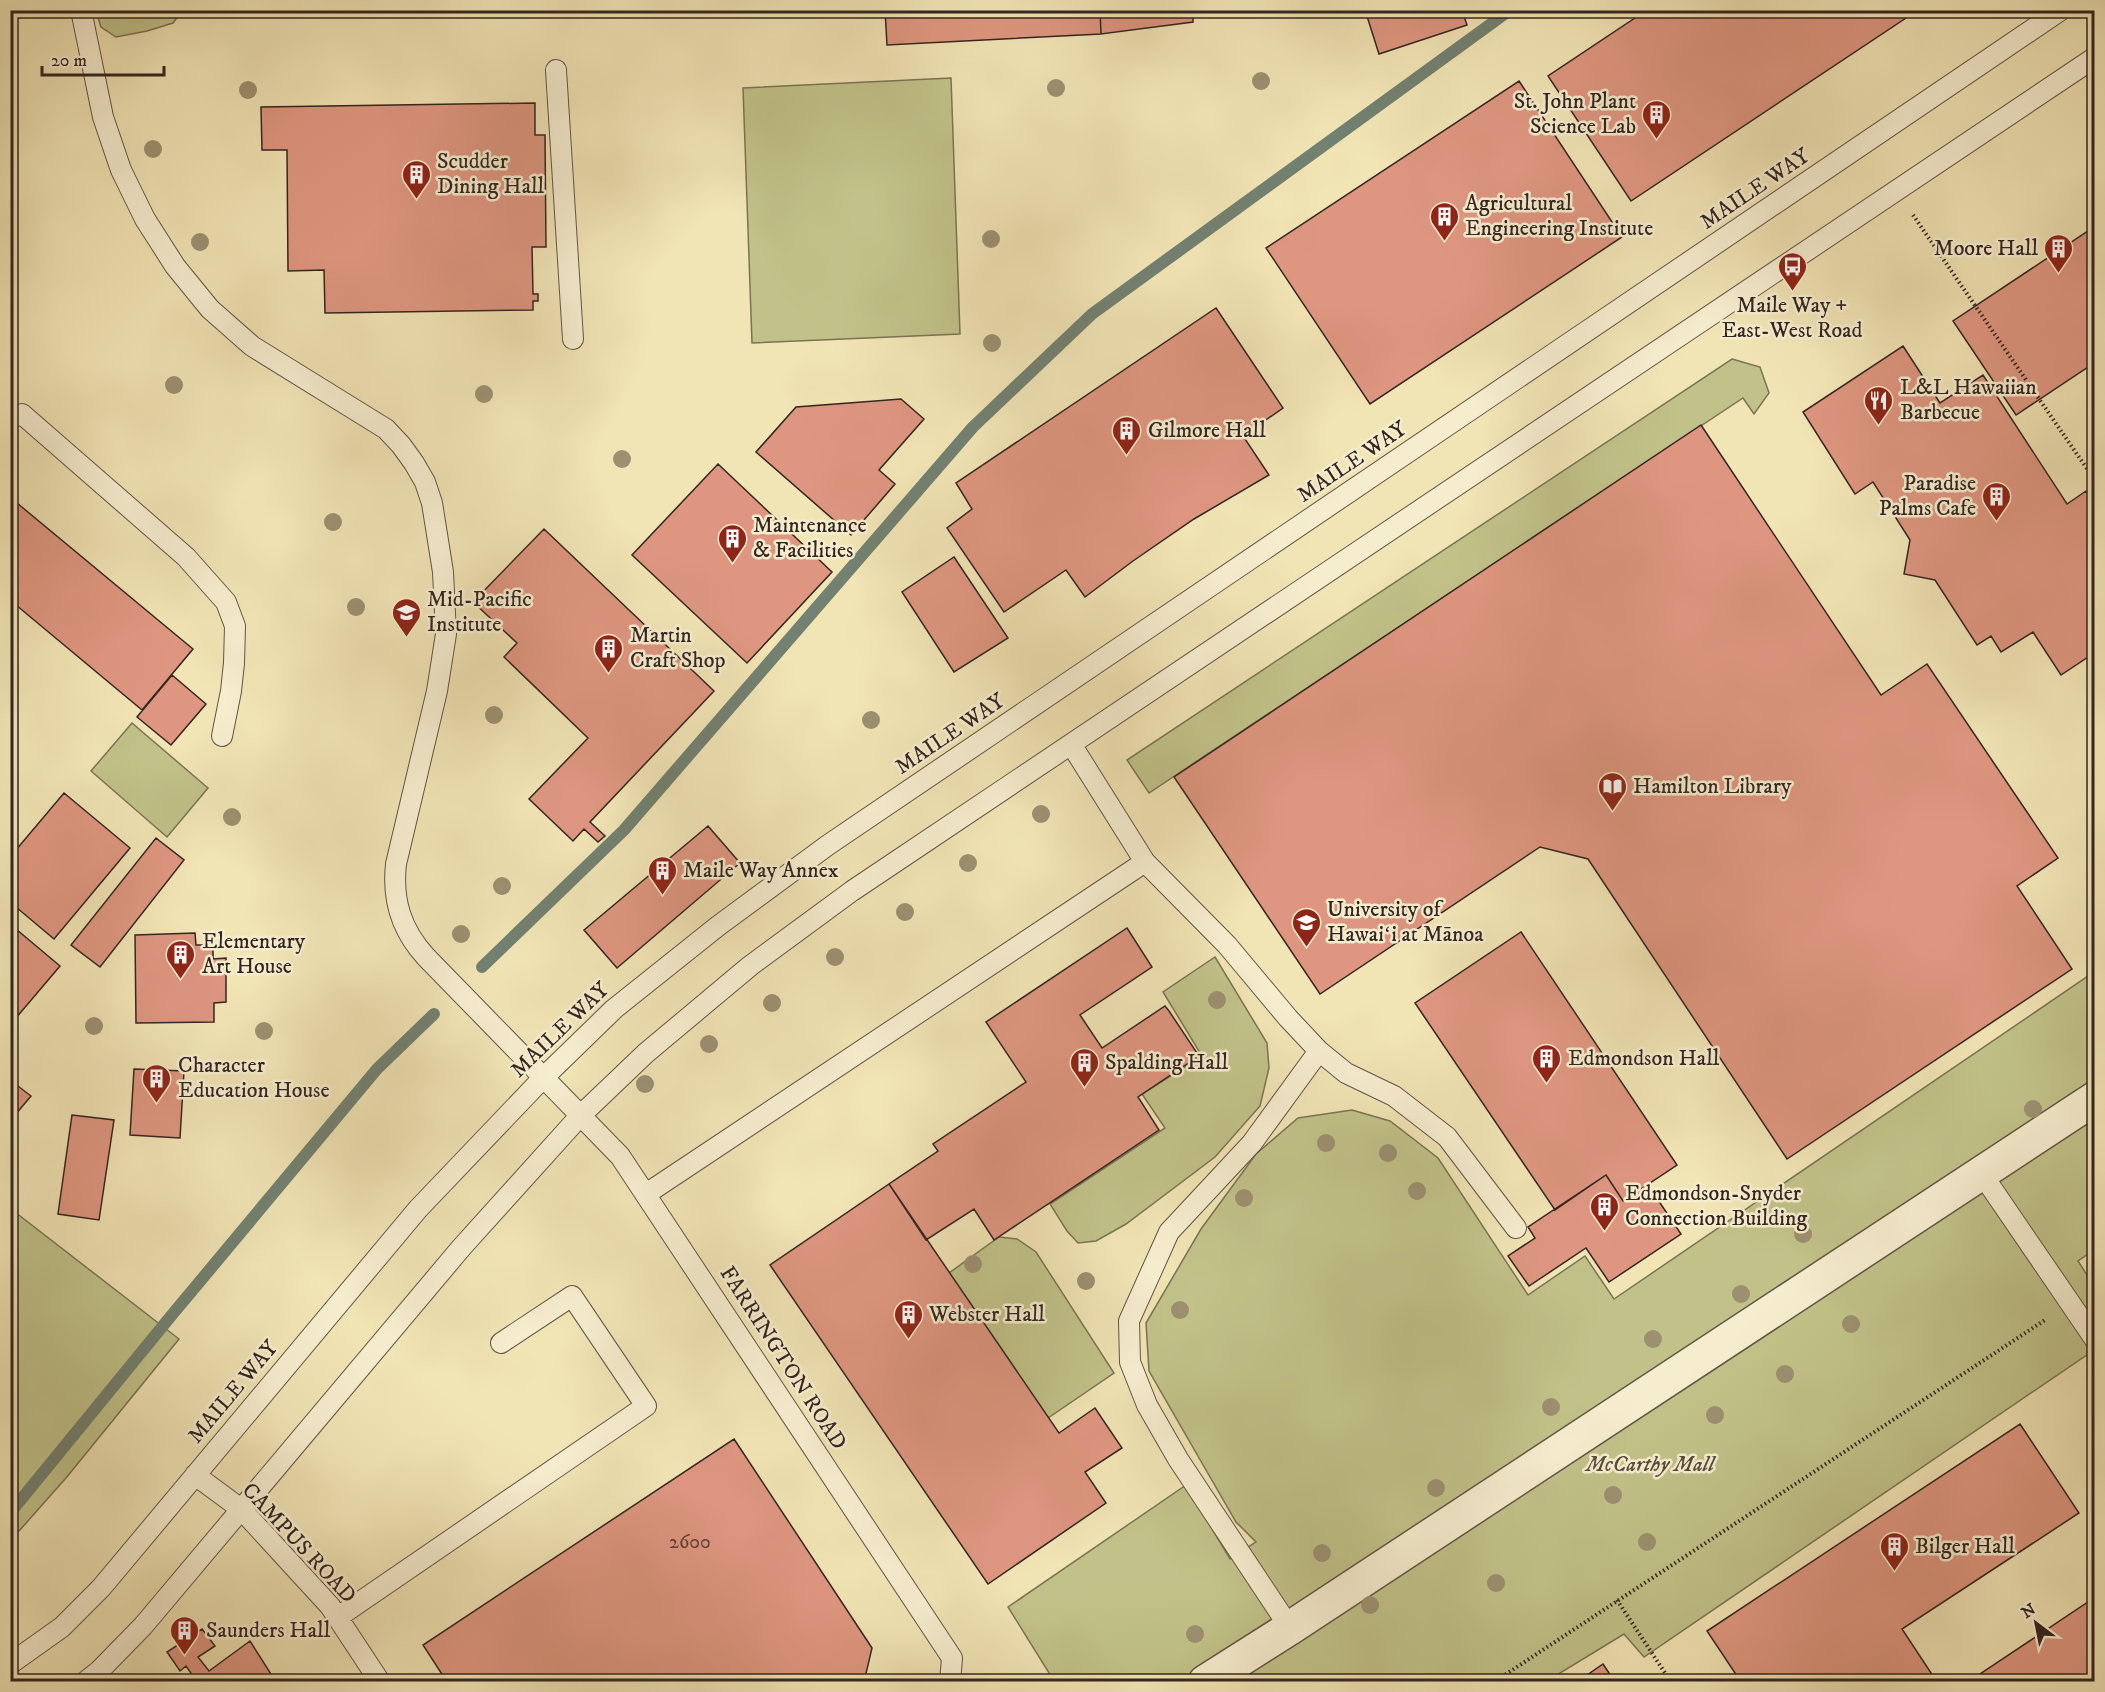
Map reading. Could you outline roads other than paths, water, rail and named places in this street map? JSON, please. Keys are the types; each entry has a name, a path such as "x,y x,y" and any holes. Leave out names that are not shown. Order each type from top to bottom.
{"street":[{"path":"1205,1682 2094,1099"}],"lane":[{"name":"FARRINGTON ROAD","path":"81,10 103,117 121,170 145,219 175,266 210,309 252,346 386,429 408,454 425,482 432,503 440,553 446,634 438,691 396,864 394,879 396,901 402,922 416,947 620,1156 952,1658 950,1682"},
{"name":"MAILE WAY","path":"10,1664 62,1627 100,1588 418,1209 543,1078 614,1009 718,926 828,845 2061,10"},
{"path":"85,1682 143,1626 461,1248 580,1116 646,1053 750,966 852,891 2094,58"},
{"path":"556,70 573,339"},
{"path":"10,418 22,414 186,557 226,602 235,626 234,663 222,736"},
{"path":"1071,744 1145,862 1227,945 1288,1018 1319,1051 1346,1073 1394,1096 1447,1137 1516,1228"},
{"path":"646,1194 1145,862"},
{"path":"1290,1628 1178,1459 1147,1405 1130,1362 1129,1321 1169,1232 1252,1143 1319,1051"},
{"path":"1982,1174 2094,1338"},
{"path":"338,1617 646,1406 572,1296 501,1343"},
{"name":"CAMPUS ROAD","path":"195,1475 241,1509 330,1606 380,1682"}],"waterway":[{"path":"482,967 624,830 973,427 1092,314 1510,10"},
{"path":"10,1513 377,1069 434,1014"}],"place":[{"name":"St. John Plant Science Lab","path":"1657,140"},
{"name":"Scudder Dining Hall","path":"416,200"},
{"name":"Agricultural Engineering Institute","path":"1444,242"},
{"name":"Moore Hall","path":"2059,274"},
{"name":"Maile Way + East-West Road","path":"1792,292"},
{"name":"L&L Hawaiian Barbecue","path":"1879,426"},
{"name":"Gilmore Hall","path":"1127,456"},
{"name":"Paradise Palms Cafe","path":"1997,522"},
{"name":"Maintenance & Facilities","path":"732,564"},
{"name":"Mid-Pacific Institute","path":"406,638"},
{"name":"Martin Craft Shop","path":"609,674"},
{"name":"Hamilton Library","path":"1612,812"},
{"name":"Maile Way Annex","path":"662,896"},
{"name":"University of Hawaiʻi at Mānoa","path":"1306,948"},
{"name":"Elementary Art House","path":"181,980"},
{"name":"Edmondson Hall","path":"1547,1084"},
{"name":"Spalding Hall","path":"1084,1088"},
{"name":"Character Education House","path":"157,1104"},
{"name":"Edmondson-Snyder Connection Building","path":"1604,1232"},
{"name":"Webster Hall","path":"908,1340"},
{"name":"Bilger Hall","path":"1894,1572"},
{"name":"Saunders Hall","path":"185,1656"}],"park label":[{"name":"McCarthy Mall","path":"1650,1464"}]}
